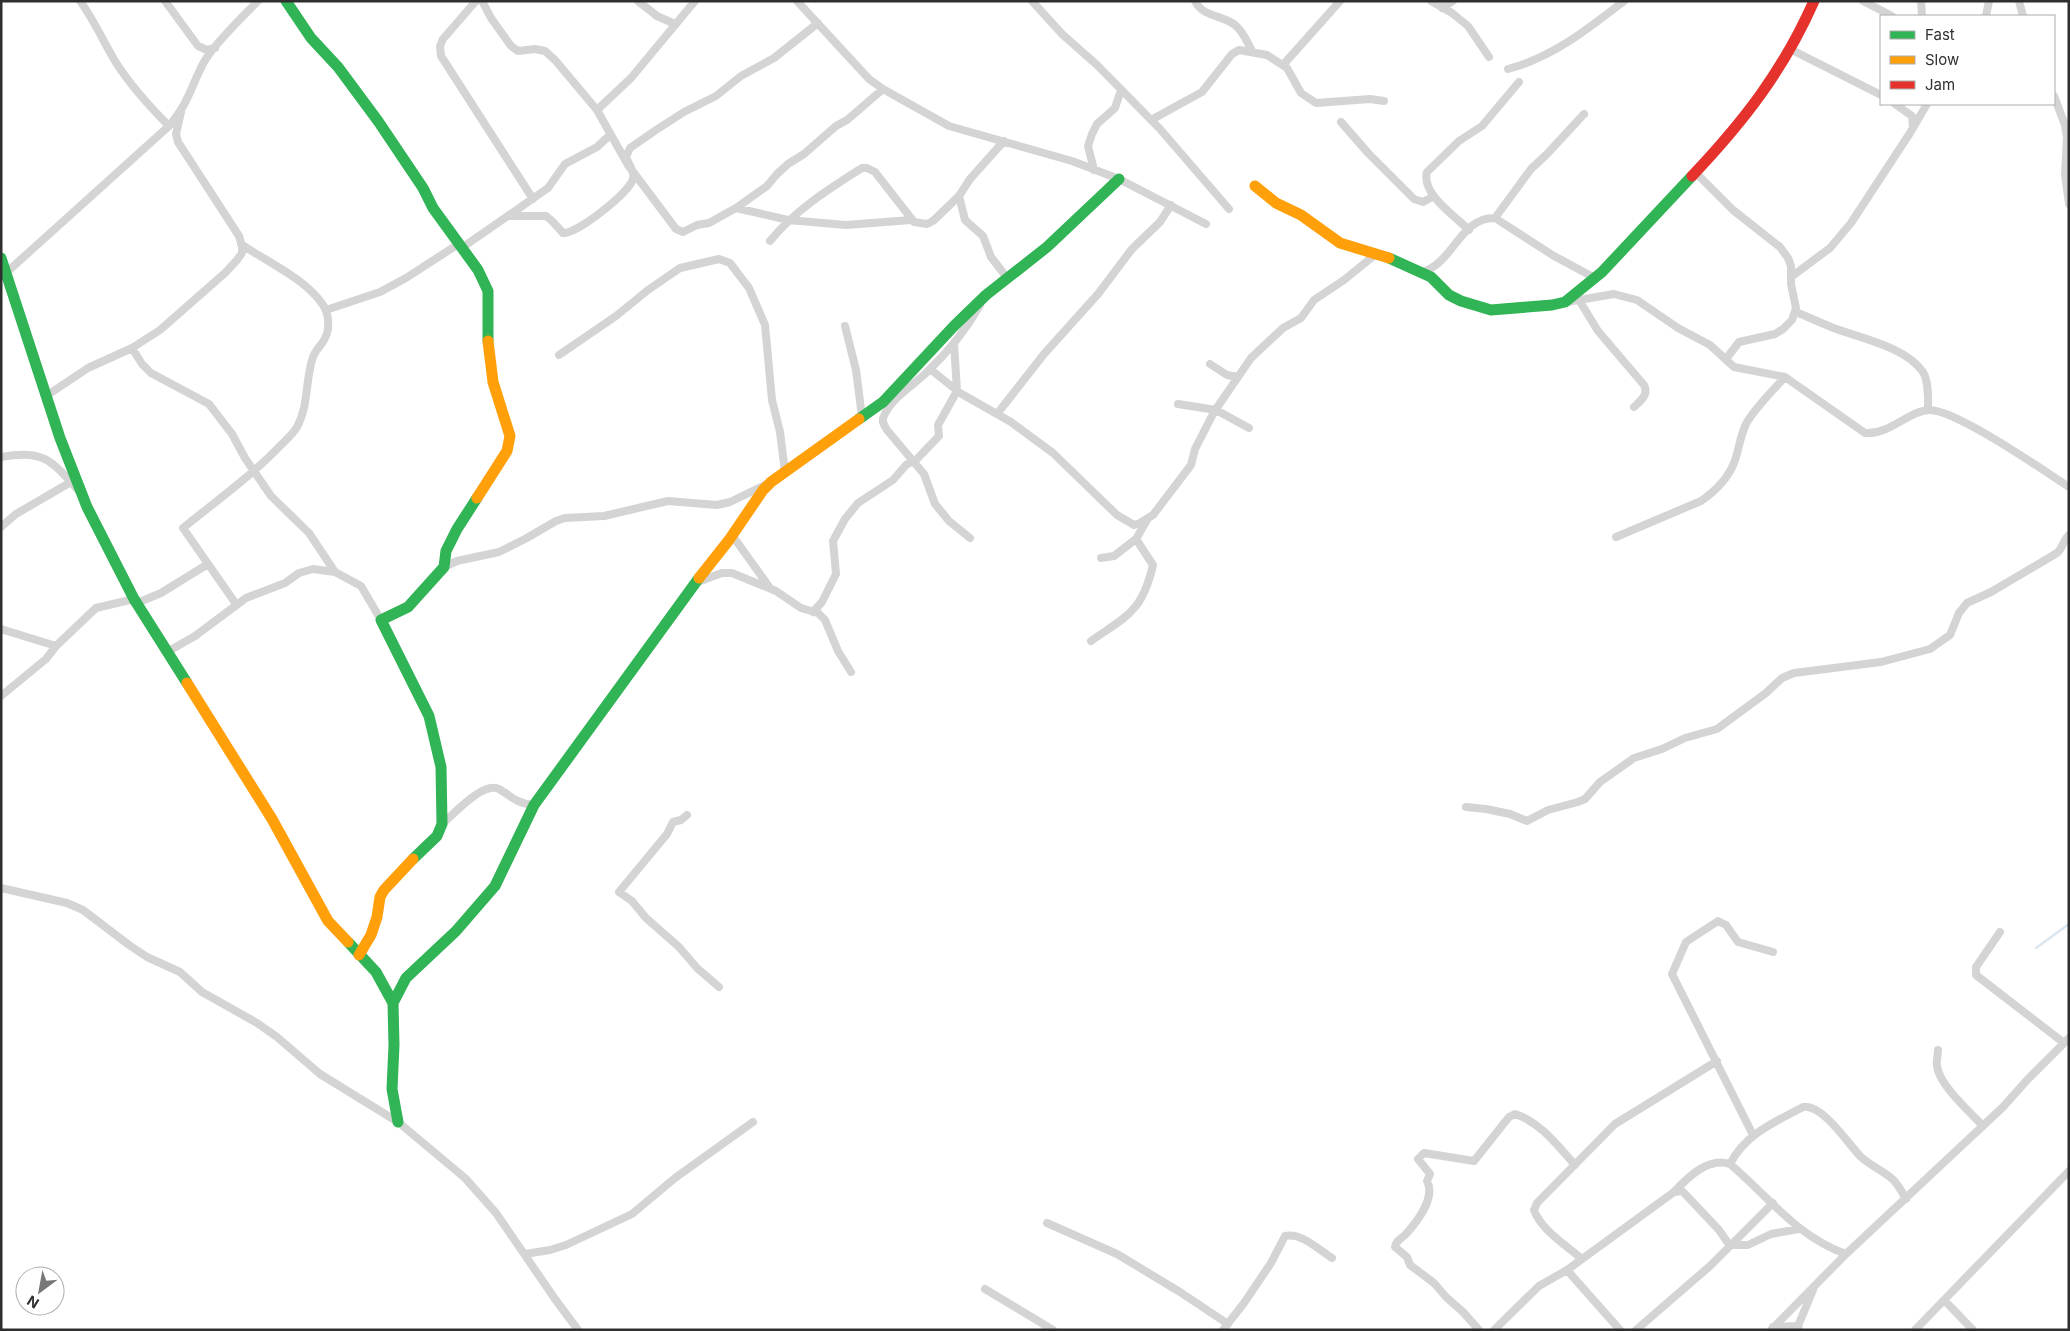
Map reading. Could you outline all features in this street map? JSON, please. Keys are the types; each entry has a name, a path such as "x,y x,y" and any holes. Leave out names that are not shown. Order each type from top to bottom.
{"street":[{"path":"80,1 90,14 116,62 133,86 170,126"},
{"path":"165,1 198,46 207,50 215,48"},
{"path":"46,396 88,368 132,348 160,330 225,273 242,253 238,236 178,142 176,134 181,112 204,63 215,48 258,1"},
{"path":"286,1 311,38 338,68 361,98 423,188 433,208 462,245 478,270 488,291 488,346 492,382 510,440 507,450 446,551 444,567"},
{"path":"476,1 443,39 440,46 441,56 533,199"},
{"path":"482,1 491,18 511,46 518,51 535,49 550,54 597,110 634,175 630,185 597,214 570,233 563,233 546,216 508,216"},
{"path":"638,1 657,16 675,24"},
{"path":"597,110 631,78 695,1"},
{"path":"797,1 869,79 883,89 954,128 1004,141 1094,170 1171,205 1206,224"},
{"path":"1032,1 1062,34 1151,120 1229,209"},
{"path":"1195,1 1202,10 1234,24 1252,51"},
{"path":"1283,65 1340,1"},
{"path":"1431,1 1452,13 1472,30 1489,57"},
{"path":"1442,8 1453,1"},
{"path":"1508,69 1530,63 1545,56 1584,32 1624,1"},
{"path":"1565,302 1595,278 1730,136 1751,110 1790,49 1814,1"},
{"path":"1862,1 1890,15"},
{"path":"1921,1 1922,15"},
{"path":"1986,15 1989,1"},
{"path":"2019,1 2023,15"},
{"path":"818,23 774,58 740,76 716,96 669,121 630,148 626,157 628,165 679,231 710,223 736,208 767,186 776,174 804,154 836,126 847,120 883,89"},
{"path":"1790,49 1880,94"},
{"path":"1151,120 1202,92 1235,51 1252,51 1267,55 1283,65 1290,70 1301,93 1316,103 1370,99 1384,101"},
{"path":"1469,230 1434,196 1426,183 1427,172 1459,142 1482,126 1519,82"},
{"path":"1094,170 1088,146 1092,134 1097,124 1116,108 1121,90"},
{"path":"2055,99 2065,125 2068,152 2065,175 2069,204"},
{"path":"1896,105 1912,116 1913,128"},
{"path":"1791,277 1811,264 1839,238 1926,105"},
{"path":"2058,107 2069,106"},
{"path":"7,272 170,126 181,112"},
{"path":"1496,218 1530,169 1547,154 1584,114"},
{"path":"1341,122 1368,153 1414,198 1422,202 1434,196"},
{"path":"326,310 380,292 462,245 548,188 565,164 597,147 610,135"},
{"path":"736,208 788,220 846,225 911,220 927,224 933,221 959,196 970,180 1004,141"},
{"path":"770,241 788,220 862,168 868,168 875,172 911,220"},
{"path":"1696,172 1733,210 1780,247 1792,266 1791,277 1796,312 1783,329 1775,334 1739,342 1726,359"},
{"path":"381,620 408,608 444,567 457,561 499,552 556,521 565,518 604,516 668,501 717,505 730,502 771,482 883,402 954,326 986,295 1047,247 1119,180"},
{"path":"1255,186 1276,203 1301,215 1340,243 1401,262 1422,272 1432,277 1449,294 1461,301 1491,310 1552,305 1614,294 1637,300 1678,328 1710,345 1737,368 1784,377 1865,433 1879,433 1928,410 1947,413 1957,417 2069,487"},
{"path":"959,196 965,220 983,236 991,257 1008,279"},
{"path":"997,414 1044,354 1098,294 1132,249 1160,222 1171,205"},
{"path":"1422,272 1434,268 1469,230 1486,218 1496,218 1554,256 1595,278"},
{"path":"236,604 183,528 265,462 296,428 306,403 307,382 313,358 318,347 326,337 328,329 326,310 313,293 299,281 241,244"},
{"path":"930,369 957,391 1011,422 1053,453 1117,515 1127,522 1140,523 1153,515 1191,465 1195,450 1216,410 1251,358 1283,328 1301,318 1314,300 1344,280 1376,254"},
{"path":"1,258 60,438 83,496 135,601 272,819 328,921 376,972 393,1003 392,1090 398,1122"},
{"path":"559,355 609,321 680,268 719,259 730,263 749,288 765,325 772,400 780,432 785,472"},
{"path":"970,538 949,521 935,504 924,474 887,430 882,418 889,406 930,369 954,343 986,295"},
{"path":"1579,300 1598,331 1646,388 1643,398 1634,406"},
{"path":"1796,312 1887,346 1904,357 1924,374 1928,410"},
{"path":"845,326 856,370 862,417"},
{"path":"813,612 822,602 836,574 833,541 845,519 858,503 893,480 906,465 938,438 938,425 957,391 954,343"},
{"path":"132,348 142,364 151,373 209,404 232,434 271,496 309,533 335,572"},
{"path":"1210,364 1227,374 1238,376"},
{"path":"1616,537 1709,496 1730,471 1739,442 1752,415 1784,377"},
{"path":"1178,404 1216,410 1249,428"},
{"path":"1,457 28,453 38,455 49,461 83,496"},
{"path":"1,527 16,514 71,482"},
{"path":"393,1003 406,978 456,931 496,886 534,805 694,583 732,535 758,496 771,482"},
{"path":"1102,558 1114,556 1136,540 1148,519"},
{"path":"732,535 770,588"},
{"path":"1466,807 1510,814 1525,821 1532,820 1548,810 1585,799 1600,782 1634,758 1662,749 1685,738 1717,729 1766,693 1782,678 1794,673 1881,662 1930,649 1950,635 1959,613 1967,603 1991,592 2057,553 2063,547 2065,538 2069,535"},
{"path":"1091,641 1134,610 1141,601 1153,565 1136,540"},
{"path":"1,696 46,659 56,646 96,608 135,601 161,593 208,564"},
{"path":"167,652 195,636 236,604 254,594 285,583 299,574 313,569 335,572 361,586 381,620 429,716 440,767 442,824 437,836 384,890 380,897 377,917 371,935 359,954"},
{"path":"694,583 722,573 732,573 770,588 801,608 818,613 824,620 838,651 852,672"},
{"path":"1,629 56,646"},
{"path":"442,824 473,796 488,787 498,788 519,802 534,805"},
{"path":"687,815 681,820 673,822 667,834 619,892 632,901 646,918 719,987"},
{"path":"1,888 66,903 83,910 147,957 180,972 208,996 257,1023 320,1074 398,1122 465,1178 496,1212 578,1330"},
{"path":"1754,1135 1718,1061 1672,978 1672,971 1682,948 1692,938 1718,921 1726,925 1738,942 1773,952"},
{"path":"1772,1328 1846,1254 1983,1126 2066,1040 1976,975 1976,967 2000,932"},
{"path":"1938,1050 1936,1066 1940,1075 1948,1088 1983,1126"},
{"path":"1582,1259 1548,1229 1534,1210 1537,1203 1615,1124 1718,1061"},
{"path":"1730,1164 1735,1153 1754,1135 1803,1107 1813,1108 1861,1156 1880,1172 1890,1177 1906,1199"},
{"path":"1479,1330 1434,1283 1410,1266 1407,1257 1395,1247 1396,1242 1406,1234 1423,1211 1429,1192 1430,1187 1427,1181 1430,1174 1418,1159 1424,1153 1474,1161 1509,1117 1515,1114 1532,1123 1548,1135 1575,1165"},
{"path":"525,1254 566,1245 632,1214 676,1178 753,1122"},
{"path":"1494,1330 1534,1290 1582,1259 1674,1192 1707,1165 1721,1161 1730,1164 1799,1229 1816,1241 1846,1254"},
{"path":"1915,1330 2069,1171"},
{"path":"1674,1192 1682,1191 1731,1245"},
{"path":"1636,1330 1695,1280 1773,1203"},
{"path":"1047,1223 1117,1254 1180,1292 1225,1327 1271,1263 1286,1236 1292,1235 1303,1239 1332,1258"},
{"path":"1731,1245 1748,1245 1771,1234 1799,1229"},
{"path":"1566,1270 1620,1330"},
{"path":"1772,1328 1799,1328 1815,1286"},
{"path":"984,1289 1053,1330"},
{"path":"1945,1301 1973,1330"}],"waterway":[{"path":"2036,948 2069,924"}],"traffic: fast":[{"path":"286,1 311,38 338,67 378,121 423,188 433,208 478,270 488,291 488,341"},
{"path":"1389,258 1431,277 1449,295 1461,301 1491,310 1552,305 1565,302 1602,272 1692,176"},
{"path":"859,419 883,402 954,326 986,295 1047,247 1119,179"},
{"path":"1,258 60,438 87,507 134,599 187,683"},
{"path":"413,859 437,836 442,824 441,767 429,716 381,620 408,607 444,567 446,551 457,529 477,498"},
{"path":"398,1122 392,1089 393,1003 406,978 456,931 495,886 534,805 699,578"},
{"path":"348,942 376,972 393,1003"}],"traffic: slow":[{"path":"1255,186 1276,203 1301,215 1340,243 1389,258"},
{"path":"477,498 507,451 510,436 493,382 488,341"},
{"path":"699,578 729,540 763,490 771,482 859,419"},
{"path":"187,683 272,819 328,921 348,942"},
{"path":"359,955 371,935 377,917 380,897 384,890 413,859"}],"traffic: jam":[{"path":"1692,176 1729,135 1761,94 1789,50 1814,1"}]}
